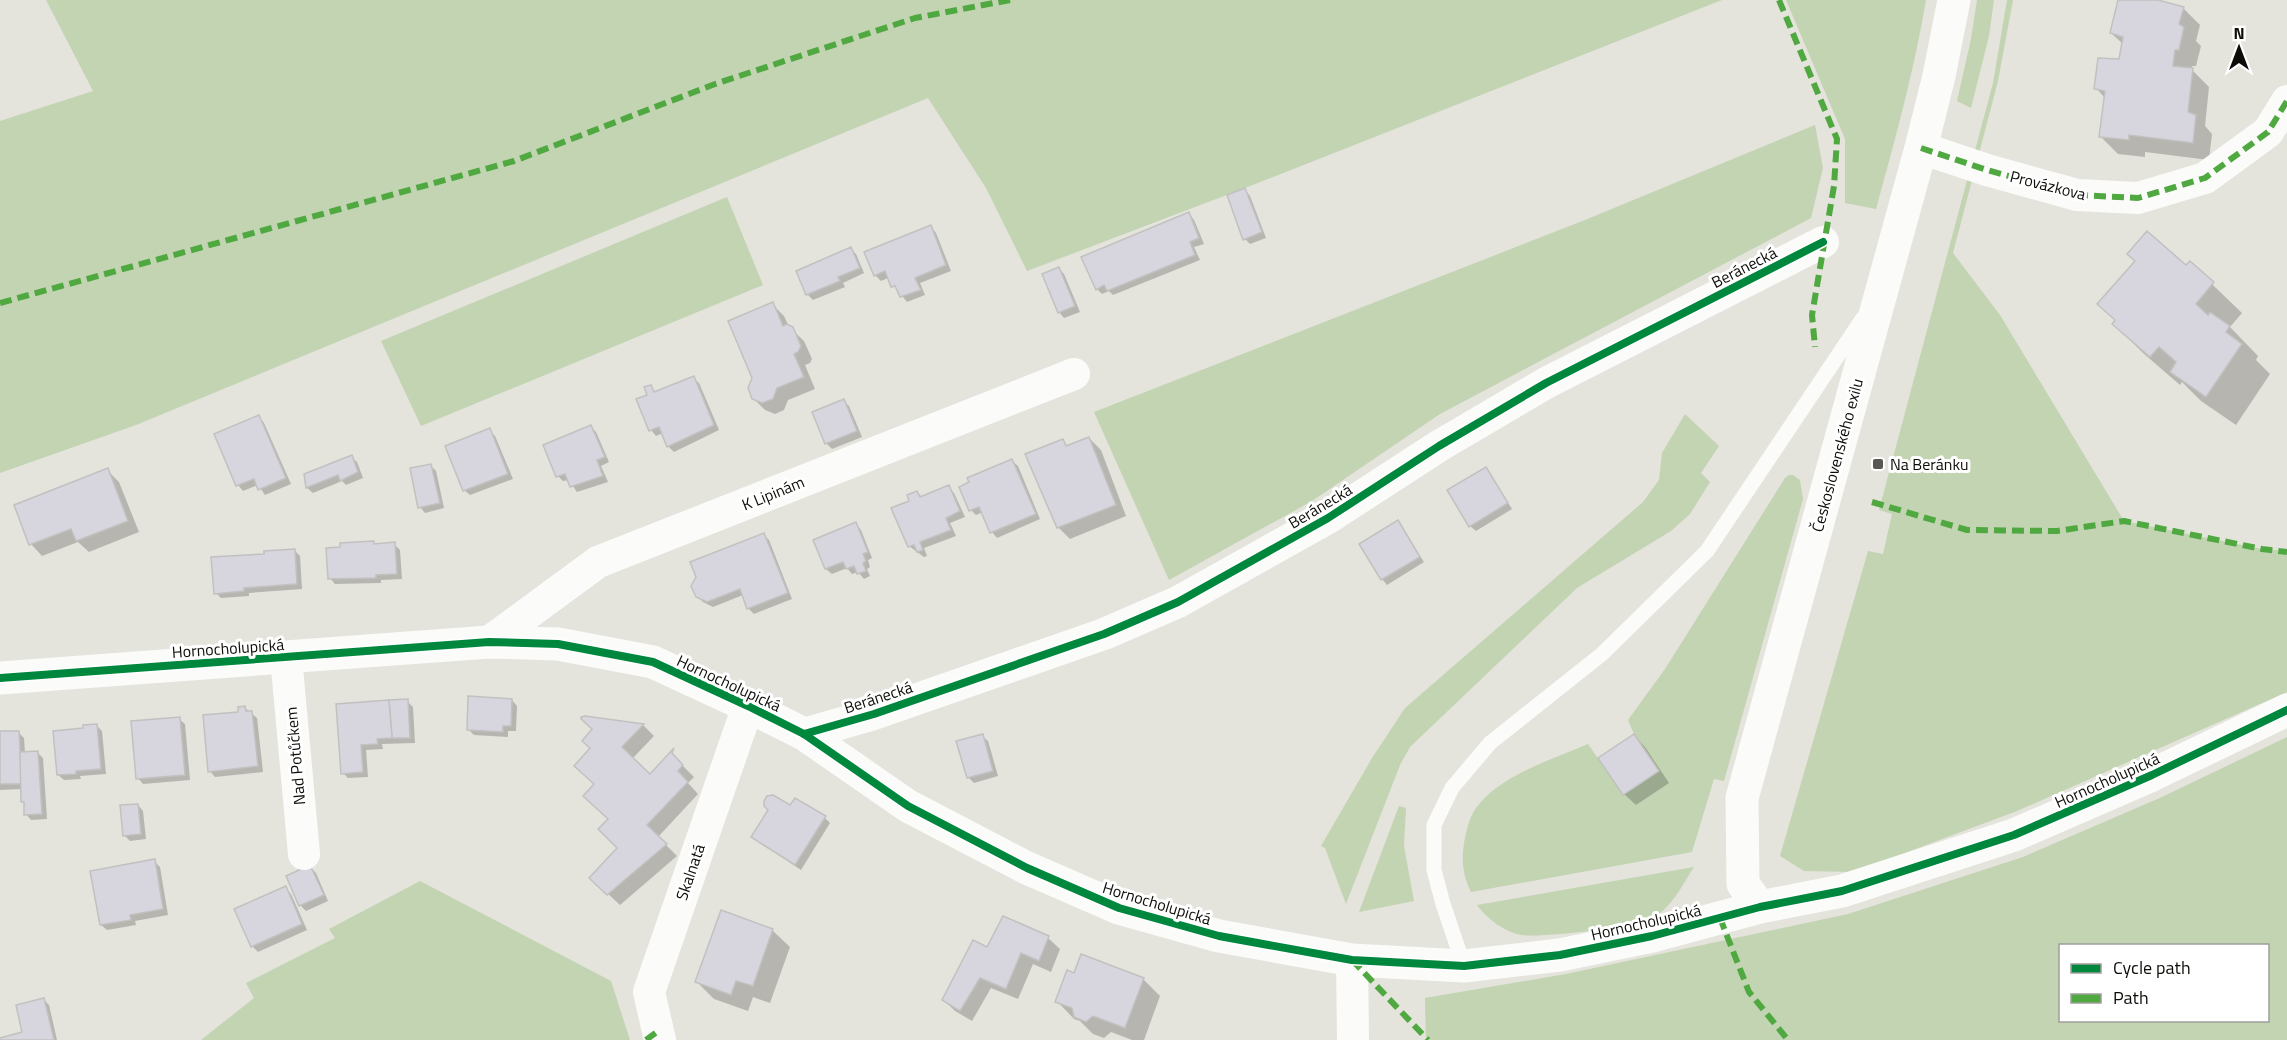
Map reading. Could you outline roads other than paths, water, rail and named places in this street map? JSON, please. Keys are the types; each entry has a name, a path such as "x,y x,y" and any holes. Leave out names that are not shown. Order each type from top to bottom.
{"street":[{"name":"Československého exilu","path":"1760,907 1743,884 1742,798 1921,148 1939,76 1954,0"},
{"name":"Provázkova","path":"1921,148 1987,170 2077,195 2138,198 2205,178 2268,132 2287,101"},
{"name":"Beránecká","path":"804,734 874,714 1104,634 1178,602 1328,518 1439,446 1546,383 1823,242"},
{"name":"K Lipinám","path":"489,642 598,562 1074,374"},
{"name":"Hornocholupická","path":"0,678 489,642 558,644 653,662 804,734 908,806 1026,868 1119,908 1219,936 1352,960 1464,966 1560,955 1652,936 1760,907 1842,891 2014,835 2152,775 2287,710"},
{"name":"Nad Potůčkem","path":"286,657 304,854"},
{"name":"Skalnatá","path":"660,1040 649,992 748,706"},
{"path":"1352,960 1353,1040"}],"lane":[{"path":"1464,966 1434,870 1434,825 1452,788 1490,743 1602,654 1707,551 1882,291"}],"place":[{"name":"Na Beránku","path":"1878,464"}]}
